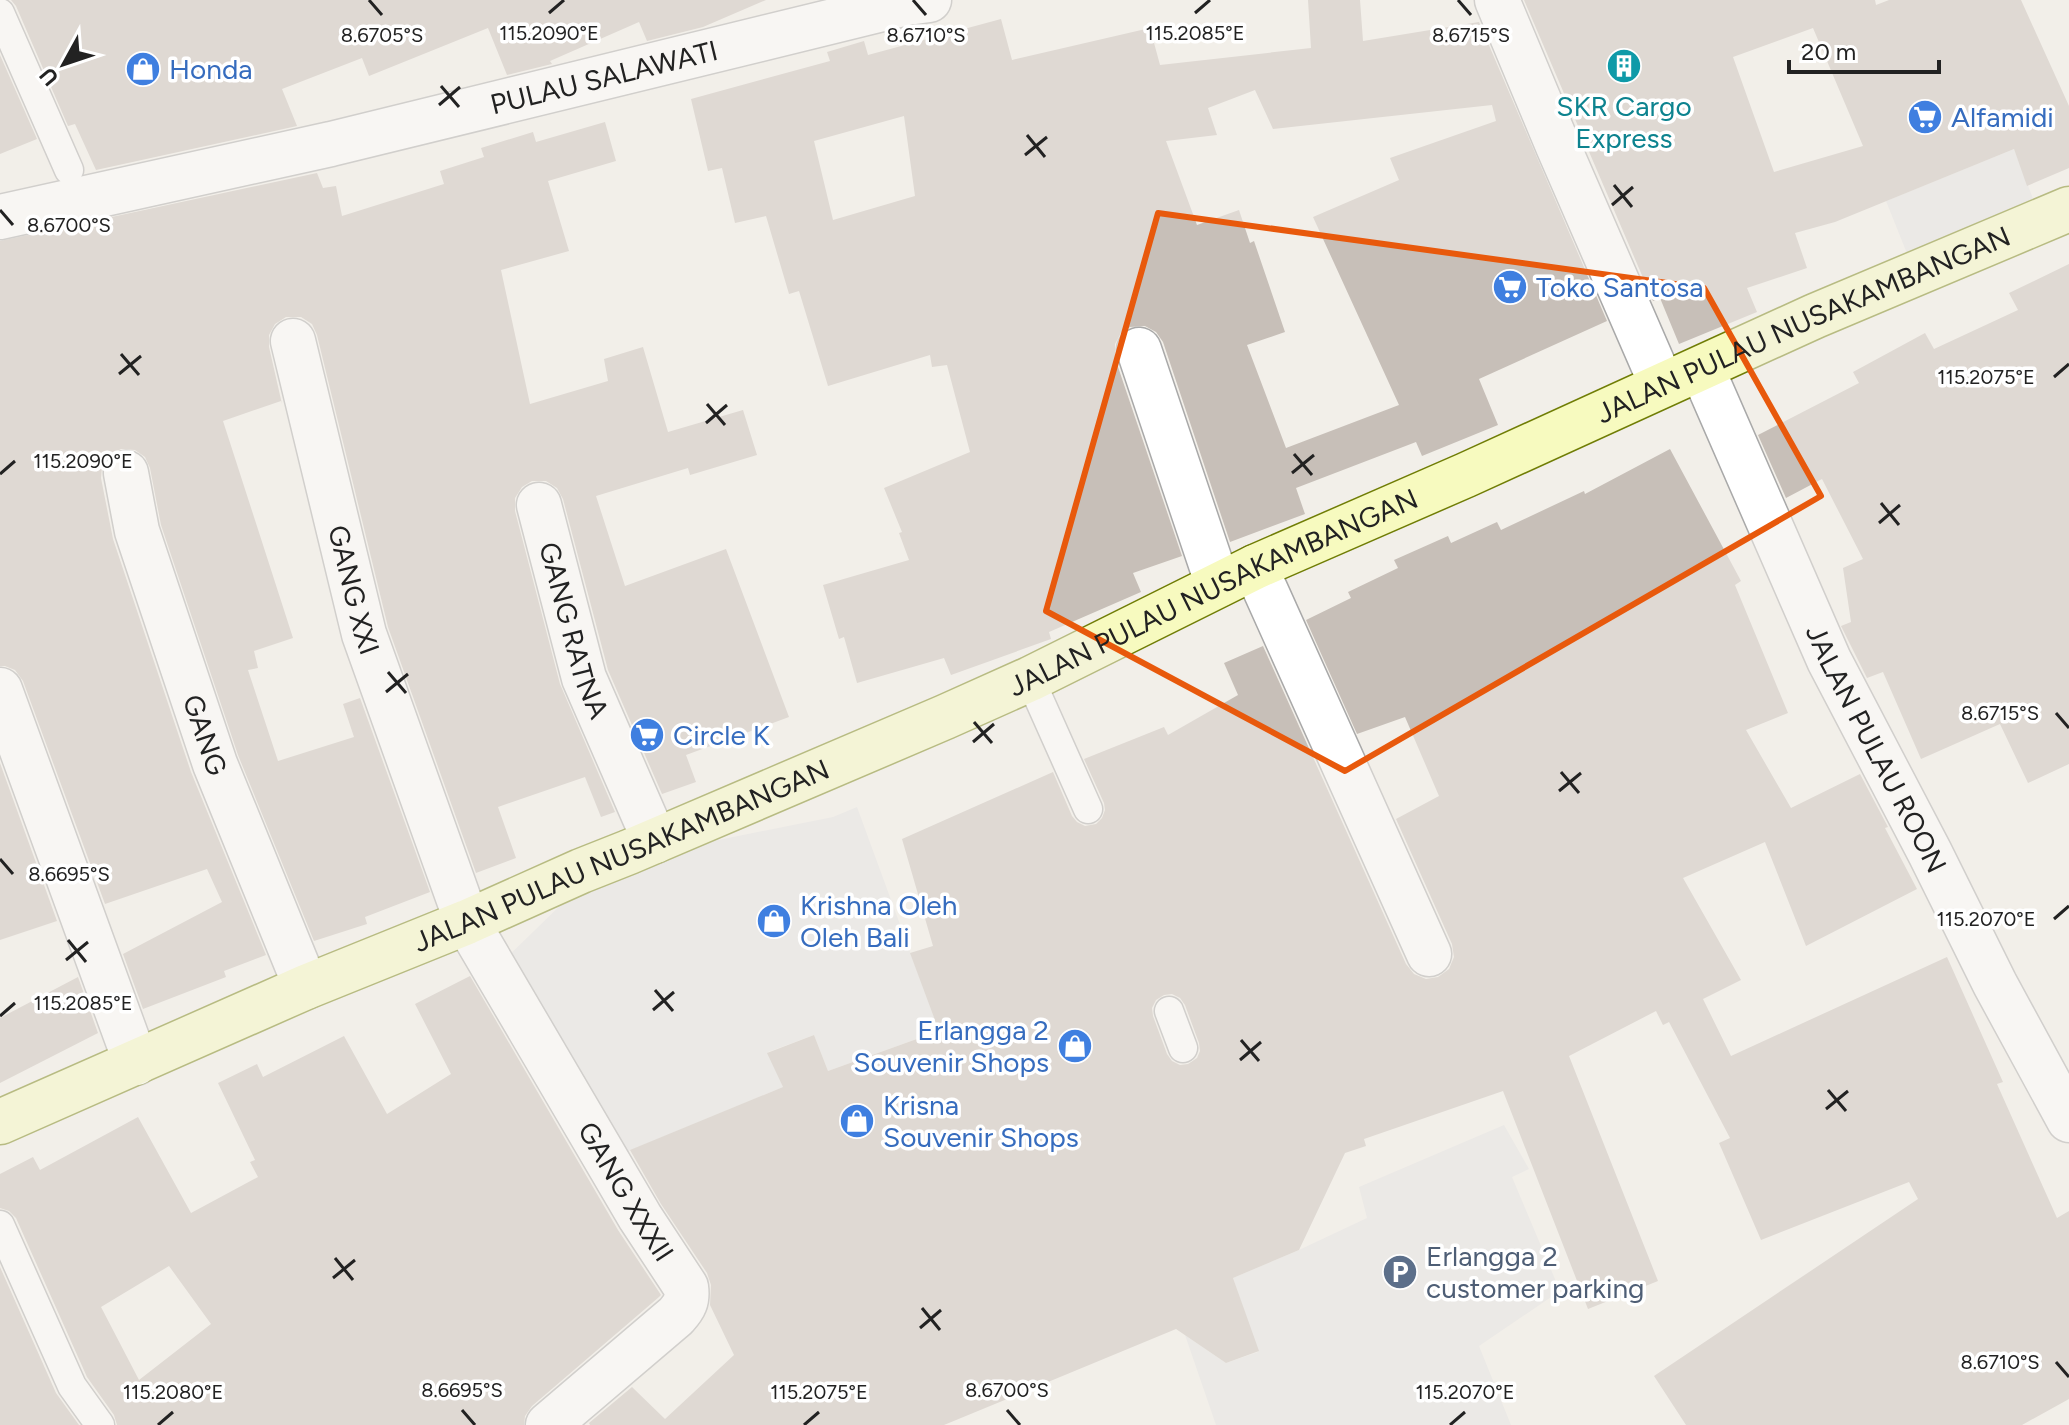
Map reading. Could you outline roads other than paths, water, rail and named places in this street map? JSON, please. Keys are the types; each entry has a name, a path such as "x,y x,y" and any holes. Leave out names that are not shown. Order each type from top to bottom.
{"street":[{"name":"PULAU SALAWATI","path":"0,217 331,144 929,0"},
{"path":"1497,0 1662,385"},
{"name":"JALAN PULAU NUSAKAMBANGAN","path":"0,1122 306,987 467,922 945,717 1030,679 1237,576 1815,316 2069,209"},
{"name":"GANG XXI","path":"293,341 364,634 467,922"},
{"path":"1139,350 1237,576 1429,954"},
{"name":"JALAN PULAU ROON","path":"1702,369 1829,660 1995,984 2069,1120"},
{"name":"GANG","path":"126,473 137,531 215,764 306,987"},
{"name":"GANG RATNA","path":"539,505 584,678 655,841"},
{"path":"0,690 136,1063"},
{"name":"GANG XXXII","path":"467,922 640,1217 686,1287 685,1306 676,1316 548,1425"}],"lane":[{"path":"0,13 69,170"},
{"path":"1030,679 1088,809"},
{"path":"1169,1011 1183,1048"},
{"path":"0,1225 72,1386 100,1425"}],"place":[{"name":"SKR Cargo Express","path":"1624,66"},
{"name":"Honda","path":"143,69"},
{"name":"Alfamidi","path":"1925,117"},
{"name":"Toko Santosa","path":"1510,287"},
{"name":"Circle K","path":"647,735"},
{"name":"Krishna Oleh Oleh Bali","path":"774,921"},
{"name":"Erlangga 2 Souvenir Shops","path":"1075,1046"},
{"name":"Krisna Souvenir Shops","path":"857,1121"},
{"name":"Erlangga 2 customer parking","path":"1400,1272"}]}
